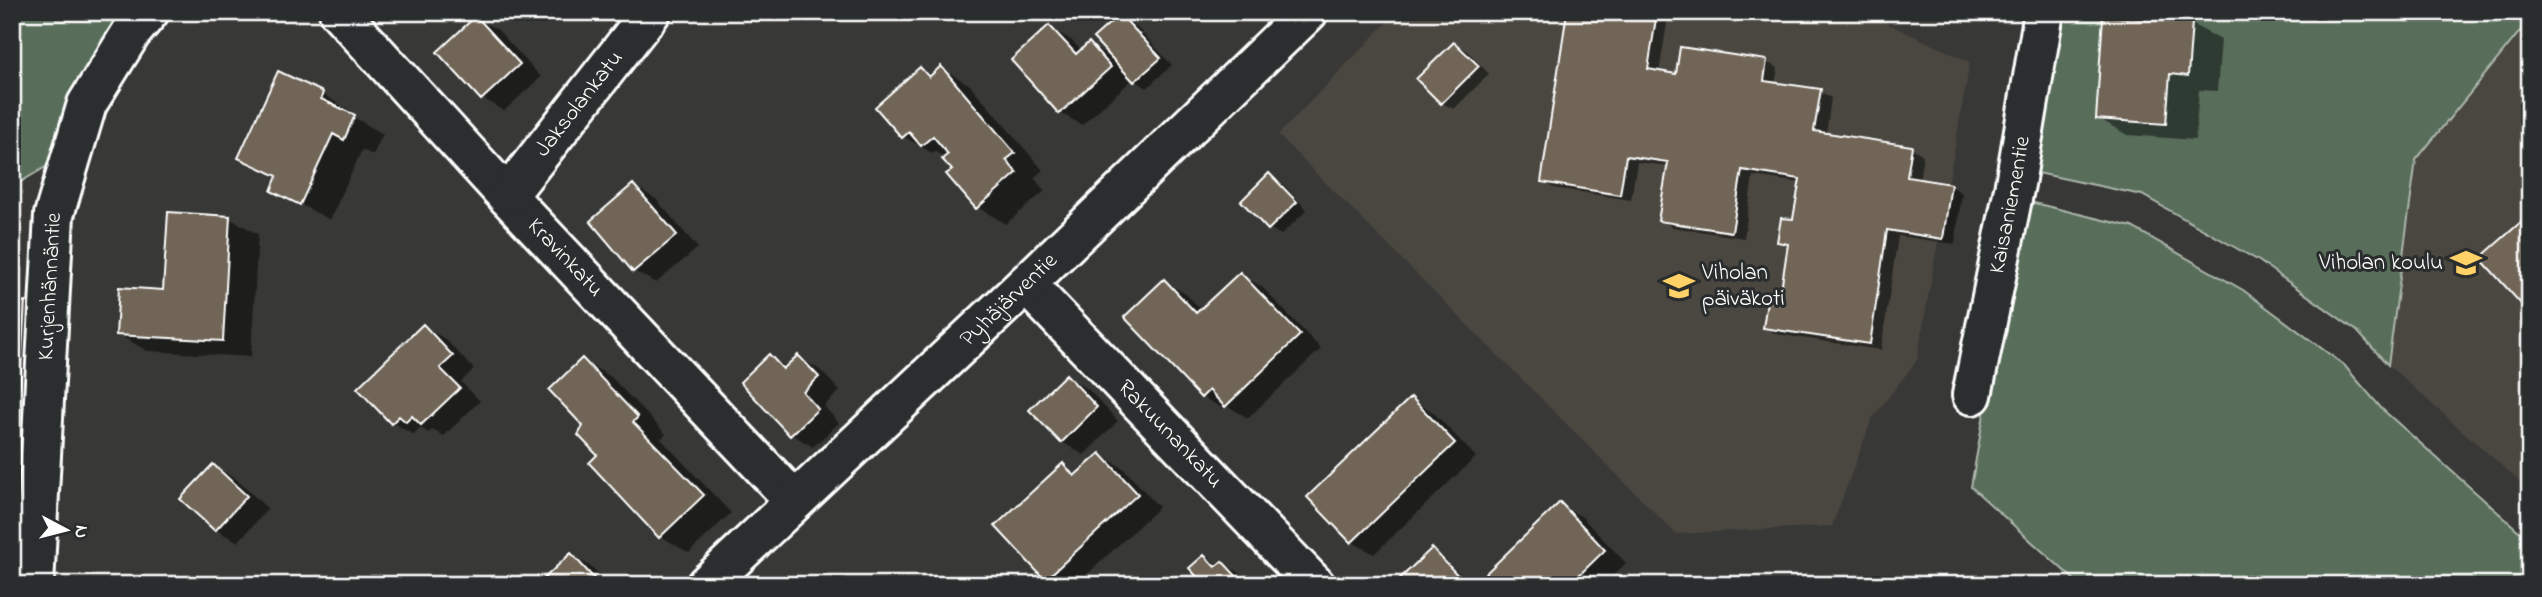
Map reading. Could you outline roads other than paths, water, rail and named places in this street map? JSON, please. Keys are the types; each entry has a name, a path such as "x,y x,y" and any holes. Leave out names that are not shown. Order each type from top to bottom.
{"street":[{"name":"Kurjenhännäntie","path":"34,585 54,215 87,104 131,33 149,12"},
{"name":"Kravinkatu","path":"339,12 795,501"},
{"name":"Jaksolankatu","path":"507,195 651,12"},
{"name":"Pyhäjärventie","path":"706,585 1026,284 1308,12"},
{"name":"Kaisaniementie","path":"1972,394 2015,184 2044,12"},
{"name":"Rakuunankatu","path":"1026,284 1315,585"}],"place":[{"name":"Viholan koulu","path":"2466,263"},
{"name":"Viholan päiväkoti","path":"1679,286"}]}
